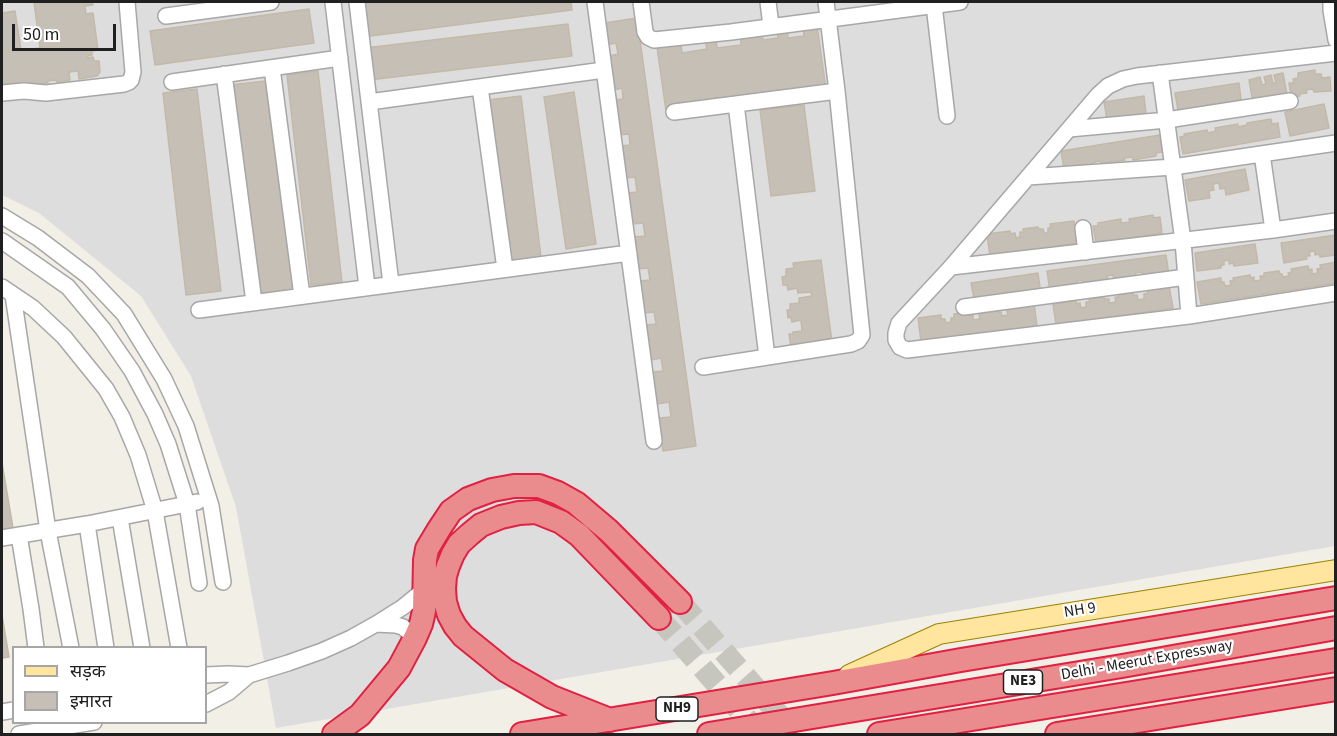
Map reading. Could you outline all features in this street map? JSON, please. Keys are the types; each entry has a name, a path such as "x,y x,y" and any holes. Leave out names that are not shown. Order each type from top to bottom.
{"highway":[{"path":"334,735 360,715 399,668 421,624 424,611 427,549 452,512 468,499 492,490 514,486 539,486 558,493 576,503 609,531 680,602"},
{"path":"610,720 552,697 505,670 463,636 449,615 444,595 445,576 453,555 459,544 482,525 501,517 536,512 561,522 579,535 659,618"},
{"name":"NH9","path":"522,735 1335,598"},
{"name":"Delhi - Meerut Expressway","path":"709,735 1335,628"},
{"name":"Delhi - Meerut Expressway","path":"879,735 1335,660"},
{"path":"1057,735 1335,689"}],"main road":[{"name":"NH 9","path":"833,683 939,634 1335,570"}],"street":[{"path":"2,93 24,91 46,93 129,82 133,72 127,2"},
{"path":"166,16 271,2"},
{"path":"333,2 367,287"},
{"path":"357,2 391,284"},
{"path":"595,2 654,441"},
{"path":"640,2 645,32 654,40 828,19 848,9 960,2"},
{"path":"768,2 771,26"},
{"path":"703,367 851,344 858,341 862,335 837,91 825,2"},
{"path":"1333,2 1331,10 1335,40"},
{"path":"934,5 947,116"},
{"path":"1335,53 1137,76 1108,86 951,267 899,323 896,339 900,346 907,350 1190,316 1335,293"},
{"path":"172,82 340,58"},
{"path":"272,68 302,296"},
{"path":"369,102 604,70"},
{"path":"1160,73 1183,241 1190,316"},
{"path":"224,74 255,302"},
{"path":"480,87 505,269"},
{"path":"674,112 837,91"},
{"path":"1069,129 1167,120 1290,101"},
{"path":"736,104 768,357"},
{"path":"1028,177 1173,167 1335,143"},
{"path":"1262,154 1273,230"},
{"path":"2,216 38,238 88,276 124,314 164,379 186,426 211,506 223,582"},
{"path":"951,267 1335,221"},
{"path":"1083,228 1086,252"},
{"path":"2,241 68,287 103,329 132,371 168,444 187,504 199,584"},
{"path":"199,310 629,253"},
{"path":"45,270 59,254"},
{"path":"964,307 1186,277"},
{"path":"71,646 8,300 33,308 64,337 106,389 122,417 138,455 155,511 179,646"},
{"path":"2,538 187,504 205,502 211,506"},
{"path":"120,518 142,646"},
{"path":"87,524 106,646"},
{"path":"19,535 36,646"},
{"path":"207,675 249,675 322,651 376,624 403,607 425,589"},
{"path":"376,624 402,627 415,638"},
{"path":"207,703 229,692 249,675"},
{"path":"19,735 88,724"}],"shaded area":[{"path":"2,2 1335,2 1335,546 276,728 236,507 191,376 141,296 39,213 2,195"}],"building":[{"path":"34,2 92,2 93,5 85,6 86,14 93,13 98,50 92,51 92,55 87,58 93,57 94,61 99,61 100,72 97,76 79,79 78,71 69,72 70,80 47,81 48,83 2,89 2,13 15,11 21,50 40,48"},
{"path":"359,2 571,2 572,10 363,37"},
{"path":"309,9 314,43 155,65 150,31"},
{"path":"637,18 696,446 663,451 659,418 671,417 669,402 657,404 652,372 663,371 661,358 651,360 646,325 656,324 654,312 644,313 640,281 650,280 648,268 638,269 634,237 645,236 643,223 632,224 628,193 637,192 635,177 626,178 621,146 630,145 629,134 620,135 615,100 623,99 622,88 614,90 609,56 618,54 616,43 607,45 604,23"},
{"path":"568,24 572,56 369,80 365,48"},
{"path":"817,25 826,89 666,111 657,47 681,44 682,53 707,49 705,40 716,39 717,48 741,45 740,35 762,32 763,40 778,38 777,30 787,29 788,38 804,36 803,27"},
{"path":"1315,70 1315,74 1321,74 1322,78 1330,77 1331,91 1306,90 1307,93 1291,97 1289,83 1294,83 1293,79 1298,78 1298,73"},
{"path":"318,71 342,282 311,285 287,75"},
{"path":"1283,73 1287,95 1253,102 1249,80 1260,77 1262,85 1266,84 1264,77 1271,75 1273,83 1276,83 1274,75"},
{"path":"265,81 294,291 259,296 230,85"},
{"path":"1239,83 1241,99 1237,100 1238,104 1215,107 1215,104 1206,105 1207,109 1182,113 1182,109 1178,110 1175,93"},
{"path":"197,89 221,291 186,295 163,93"},
{"path":"574,92 596,244 566,249 544,97"},
{"path":"521,96 541,257 509,261 488,100"},
{"path":"1144,96 1146,113 1140,114 1141,117 1107,120 1104,102"},
{"path":"1324,104 1329,128 1290,136 1285,112"},
{"path":"804,105 815,191 771,196 760,110"},
{"path":"1271,119 1272,124 1278,123 1280,137 1183,154 1180,137 1185,136 1184,134 1207,130 1208,133 1216,131 1215,128 1238,124 1238,127"},
{"path":"1160,135 1162,152 1156,153 1156,156 1133,160 1132,157 1124,158 1125,160 1101,164 1100,161 1092,165 1064,169 1061,151"},
{"path":"1245,169 1249,190 1226,195 1225,188 1220,189 1219,183 1213,184 1214,190 1209,191 1210,198 1189,201 1185,180"},
{"path":"1153,215 1154,218 1160,217 1162,233 1096,243 1093,226 1098,226 1098,223 1121,219 1121,223 1130,222 1129,219"},
{"path":"1074,221 1077,243 990,256 987,234 1010,231 1011,234 1015,233 1016,238 1020,237 1020,232 1024,232 1023,229 1038,227 1043,229 1044,233 1048,233 1048,228 1051,228 1050,224"},
{"path":"1336,235 1336,255 1320,257 1319,254 1315,255 1315,251 1309,252 1310,256 1306,256 1307,259 1284,263 1281,243"},
{"path":"1255,244 1258,263 1234,266 1233,263 1229,264 1229,260 1224,261 1221,268 1197,271 1195,253"},
{"path":"1166,255 1169,275 1143,276 1142,272 1135,273 1136,277 1114,280 1113,275 1107,276 1108,281 1083,284 1082,280 1077,281 1077,285 1050,292 1047,271"},
{"path":"821,260 832,342 791,348 789,334 802,331 801,320 792,322 791,317 788,318 787,310 790,310 790,304 799,303 799,298 812,296 811,292 798,293 797,288 788,290 787,285 783,285 782,277 786,276 786,269 794,268 793,263"},
{"path":"1336,262 1336,283 1201,304 1197,282 1221,278 1225,286 1231,285 1230,281 1234,280 1233,278 1250,275 1251,278 1254,277 1254,281 1261,280 1260,276 1264,276 1264,273 1279,271 1283,277 1289,276 1291,269 1308,266 1309,270 1312,269 1312,274 1318,273 1317,269 1321,268 1320,265"},
{"path":"1038,273 1041,294 1009,295 1008,291 1003,292 1003,296 975,304 971,283"},
{"path":"1169,286 1173,308 1056,325 1053,304 1076,301 1077,304 1080,303 1081,308 1086,307 1086,302 1090,302 1089,299 1104,297 1109,299 1109,303 1116,302 1115,297 1119,297 1118,295 1133,292 1133,295 1137,295 1138,300 1144,299 1144,294 1148,293 1148,289"},
{"path":"1034,303 1037,326 921,342 918,318 941,315 941,319 945,319 946,323 951,322 954,314 969,312 970,316 973,315 973,320 980,319 979,314 982,314 982,310 998,308 1002,316 1008,315 1007,311 1011,310 1010,306"},
{"path":"2,463 13,528 2,530"},
{"path":"2,615 9,657 2,658"}],"tunnel":[{"path":"680,602 796,734"},
{"path":"659,618 760,734"}]}
